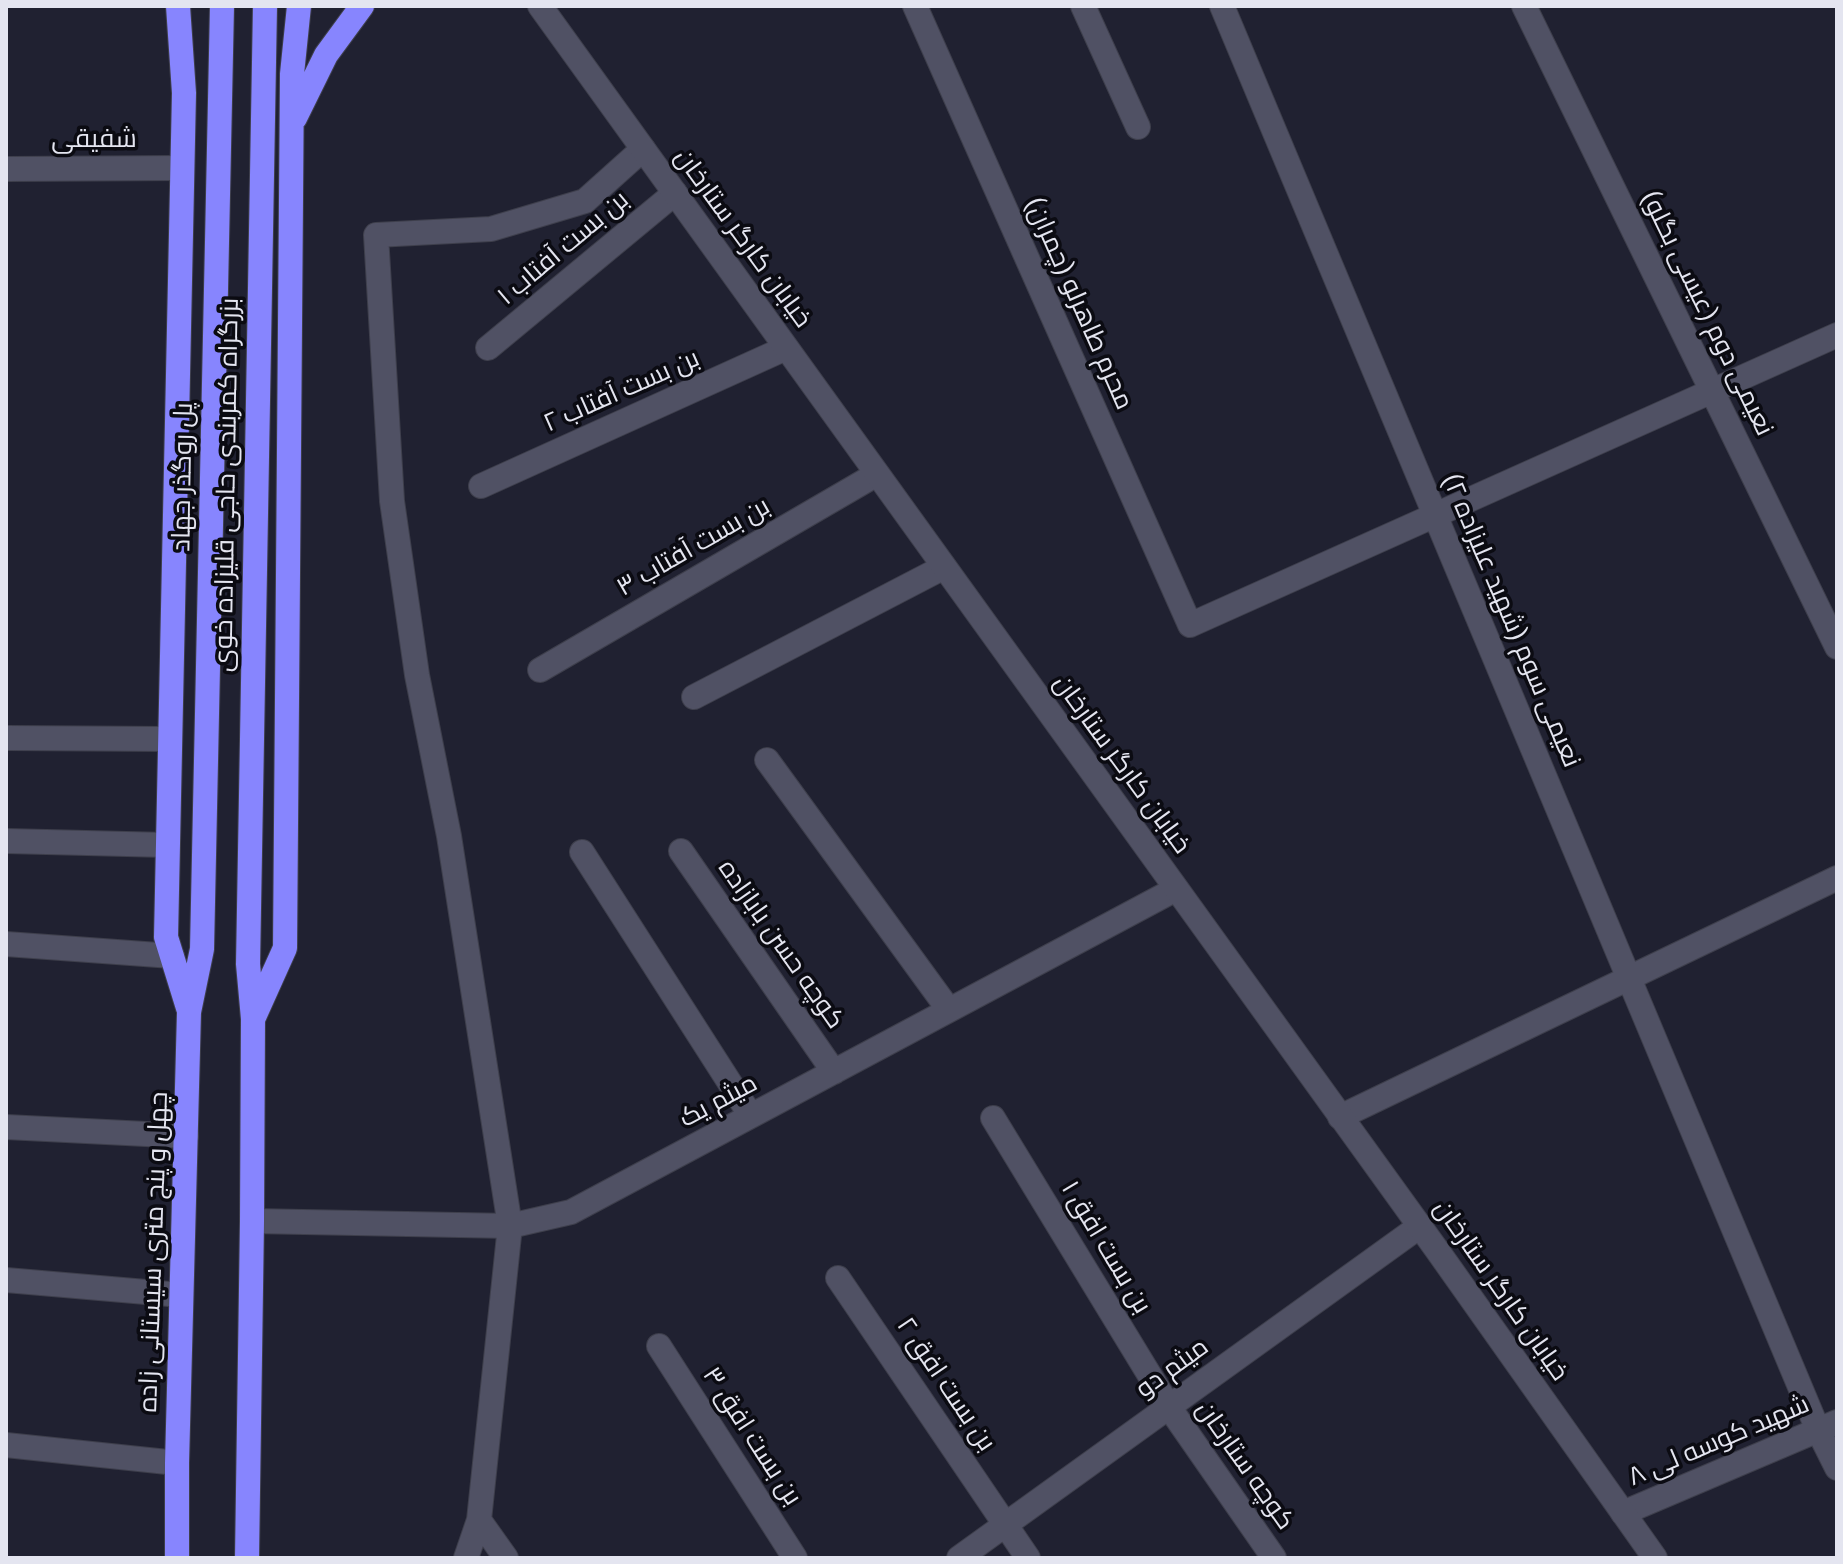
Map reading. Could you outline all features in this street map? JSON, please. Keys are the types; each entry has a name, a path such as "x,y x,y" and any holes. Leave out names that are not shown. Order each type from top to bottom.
{"highway":[{"path":"178,6 184,93 166,937 189,1012"},
{"name":"پل روگذر جهاد","path":"202,949 222,6"},
{"name":"بزرگراه کمربندی حاجی قلیزاده خوی","path":"253,1019 248,964 265,6"},
{"path":"247,1558 253,1019 285,948 292,74 299,6"},
{"path":"292,124 326,55 362,6"},
{"name":"چهل و پنج متری سیستانی زاده","path":"177,1558 189,1012 202,949"}],"street":[{"name":"خیابان کارگر ستارخان","path":"540,6 1420,1226 1655,1558"},
{"name":"محرم طاهرلو (چمران)","path":"915,6 1190,625 1436,515"},
{"path":"1083,6 1138,127"},
{"name":"نعیمی سوم (شهید علیزاده ۲)","path":"1222,6 1745,1257 1828,1426 1837,1468"},
{"name":"نعیمی دوم (عیسی بگلو)","path":"1524,6 1837,647"},
{"path":"466,1558 479,1520 510,1226 449,836 417,675 392,501 376,235 491,229 585,201 643,149"},
{"name":"شفیقی","path":"6,169 182,168"},
{"name":"بن بست آفتاب ۱","path":"488,348 675,193"},
{"path":"1436,515 1837,335"},
{"name":"بن بست آفتاب ۲","path":"481,486 786,348"},
{"name":"بن بست آفتاب ۳","path":"540,670 877,474"},
{"path":"694,697 944,567"},
{"path":"6,738 170,739"},
{"path":"767,760 949,1010"},
{"path":"6,841 167,845"},
{"name":"کوچه حسن بابازاده","path":"681,851 834,1072"},
{"path":"582,852 751,1116"},
{"path":"1340,1117 1837,878"},
{"name":"میثم یک","path":"252,1221 510,1226 571,1212 1176,889"},
{"path":"6,944 172,956"},
{"name":"بن بست افق ۱","path":"993,1118 1169,1407"},
{"path":"6,1127 186,1136"},
{"name":"میثم دو","path":"959,1558 1420,1226"},
{"name":"بن بست افق ۲","path":"838,1278 1028,1558"},
{"path":"6,1280 181,1295"},
{"name":"بن بست افق ۳","path":"659,1346 795,1558"},
{"name":"کوچه ستارخان","path":"1169,1407 1274,1558"},
{"name":"شهید کوسه لی ۸","path":"1623,1513 1828,1426"},
{"path":"6,1445 177,1463"},
{"path":"479,1520 506,1558"}]}
